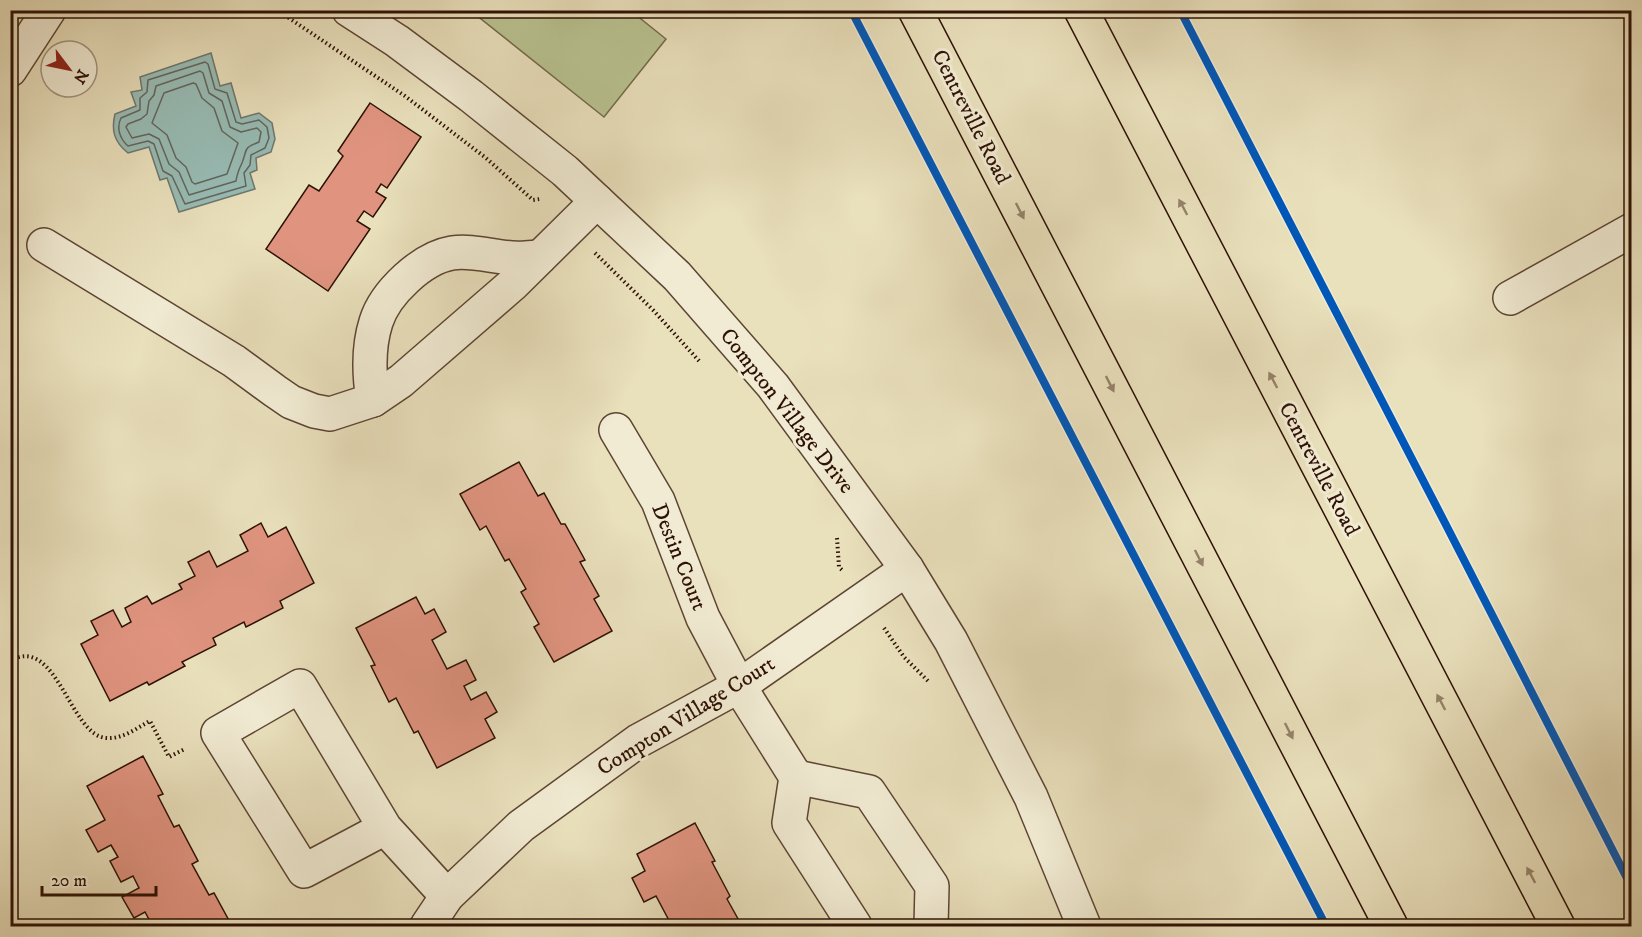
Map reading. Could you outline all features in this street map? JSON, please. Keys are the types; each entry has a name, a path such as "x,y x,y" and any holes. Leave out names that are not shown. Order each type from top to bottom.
{"highway":[{"name":"Centreville Road","path":"915,10 1391,927"},
{"name":"Centreville Road","path":"1081,10 1558,927"}],"street":[{"path":"10,70 49,10"},
{"name":"Compton Village Drive","path":"349,10 397,41 471,96 565,171 677,276 772,386 907,569 951,641 1031,797 1084,927"},
{"path":"45,244 234,361 291,402 314,411 330,414 373,400 401,381 513,284 597,201"},
{"path":"1510,298 1632,230"},
{"path":"373,400 369,374 376,321 388,300 409,276 431,260 453,253 513,258 540,257"},
{"name":"Destin Court","path":"616,430 658,501 704,618 740,686 796,777"},
{"name":"Compton Village Court","path":"427,927 447,896 521,826 629,747 740,686 907,569"},
{"path":"386,828 304,871 218,733 300,686 386,828 447,896"},
{"path":"855,927 789,823 796,777 869,792 932,886 931,927"}],"path":[{"path":"277,10 405,96 486,158 533,200 539,198 653,310 707,369"},
{"path":"832,531 838,540 840,567 904,657 929,682"},
{"path":"10,661 24,656 47,666 74,710 96,735 106,739 124,736 150,721 169,757 218,733"}],"green space":[{"path":"471,11 631,11 666,39 604,117"}],"water":[{"path":"211,53 220,86 231,83 241,118 259,113 272,123 275,139 271,152 256,158 257,170 250,173 255,189 179,212 167,178 160,180 149,147 128,153 120,145 113,125 115,114 136,106 131,92 142,90 140,77"}],"building":[{"path":"370,103 421,137 387,188 381,184 376,192 386,198 373,217 364,211 357,221 370,229 328,291 266,249 309,185 319,191 343,156 338,151"},
{"path":"519,462 538,496 544,493 561,524 565,524 585,560 580,562 599,596 594,599 612,631 554,662 534,627 539,624 521,592 526,589 509,559 505,561 486,526 480,530 460,494"},
{"path":"261,523 268,537 286,527 314,583 280,601 283,608 246,627 244,622 213,638 216,645 182,662 185,666 149,685 147,682 110,701 81,644 98,635 91,621 113,610 122,627 131,622 125,608 147,596 152,604 182,589 179,584 195,576 188,562 209,551 217,567 248,551 240,535"},
{"path":"416,597 425,614 434,609 446,632 432,640 447,669 466,660 476,680 464,686 471,700 486,692 497,712 485,719 495,738 437,768 418,731 414,733 396,698 389,702 371,666 375,665 356,628"},
{"path":"143,756 163,794 158,796 174,827 179,825 198,861 192,864 209,895 214,893 232,926 149,926 152,925 145,912 134,918 122,897 139,888 133,876 121,882 110,861 118,857 111,845 98,852 86,830 105,820 87,786"},
{"path":"695,823 730,896 727,899 742,926 672,926 656,896 644,902 632,878 645,871 637,854"}],"cycle path":[{"path":"851,10 1326,926"},
{"path":"1180,10 1632,888"}]}
